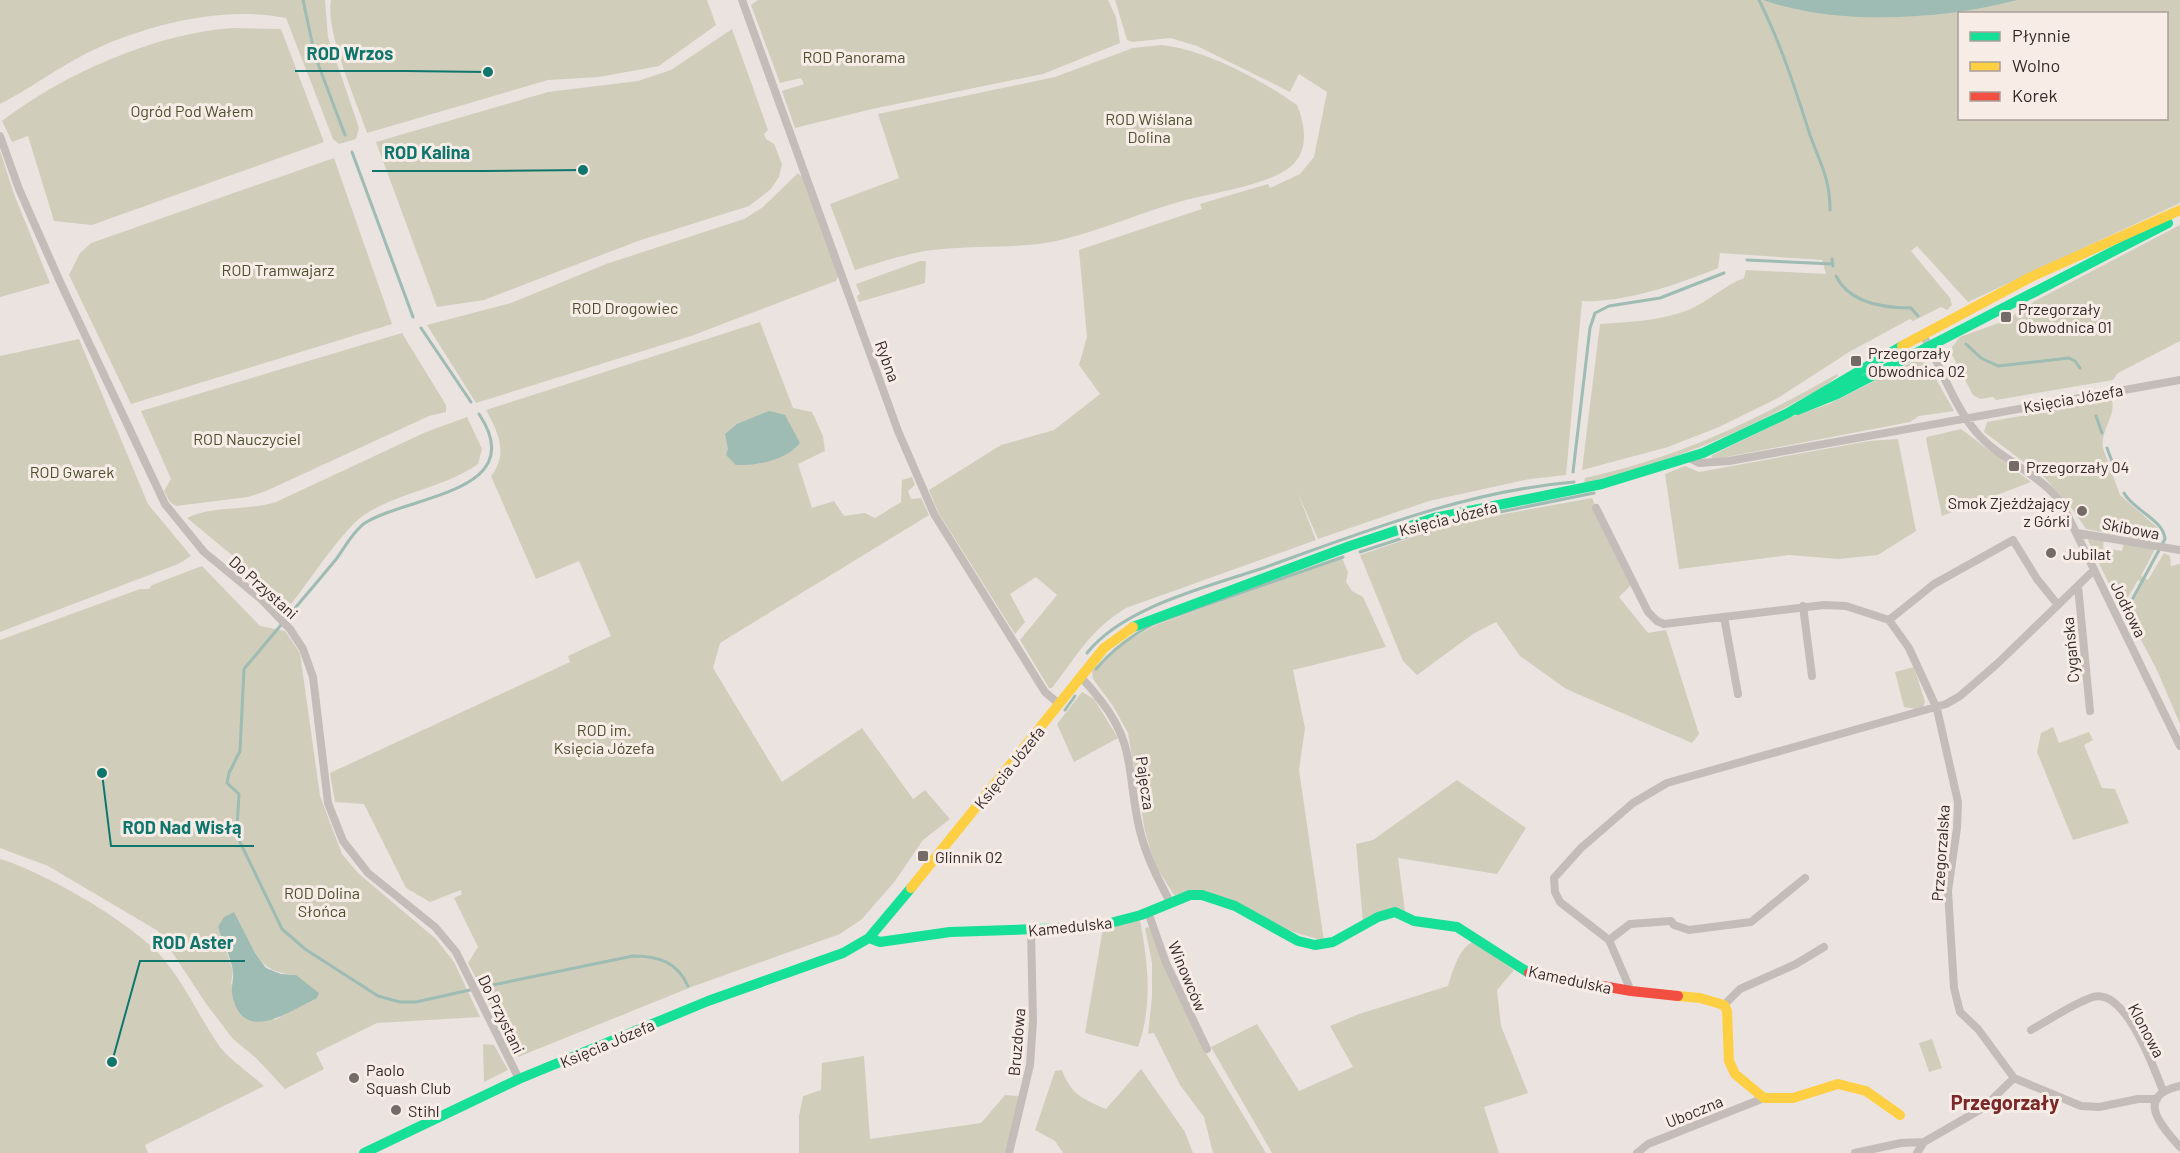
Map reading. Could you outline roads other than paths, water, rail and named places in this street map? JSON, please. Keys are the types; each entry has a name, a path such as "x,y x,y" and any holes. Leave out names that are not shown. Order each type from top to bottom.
{"main road":[{"name":"Księcia Józefa","path":"363,1153 519,1079 708,1001 843,953 869,938 1104,648 1122,633 1172,610 1434,518 1602,484 1689,458 1742,437 1788,413 1923,334 2031,278 2180,210"},
{"name":"Księcia Józefa","path":"1788,413 1828,398 2180,216"},
{"name":"Kamedulska","path":"869,938 880,942 951,932 1095,927 1148,912 1182,898 1202,895 1235,906 1298,942 1315,945 1333,942 1378,917 1395,912 1414,921 1457,927 1504,959 1534,975 1631,992"},
{"path":"1631,992 1700,998 1724,1005 1727,1011 1731,1068 1764,1098 1793,1098 1838,1084 1866,1091 1900,1115"}],"street":[{"name":"Rybna","path":"742,0 898,432 933,514 1045,692 1059,704"},
{"name":"Do Przystani","path":"0,135 19,189 61,284 165,504 204,552 261,599 290,629 303,650 313,677 328,803 343,841 368,873 435,927 456,952 519,1079"},
{"path":"1923,334 1966,418"},
{"name":"Księcia Józefa","path":"1689,458 1699,463 1720,463 2180,380"},
{"name":"Jodłowa","path":"1966,418 1982,438 2052,490 2062,504 2180,746"},
{"path":"1596,508 1648,612 1664,624 1803,606 1846,606 1889,620 1934,584 2013,540 2058,605"},
{"name":"Skibowa","path":"2077,533 2180,550"},
{"path":"1937,709 1960,696 2094,570"},
{"name":"Cygańska","path":"2078,586 2090,711"},
{"path":"1803,606 1812,676"},
{"path":"1724,617 1738,694"},
{"name":"Przegorzalska","path":"1889,620 1909,648 1937,709 1958,802 1957,828 1948,891 1956,1003 1965,1018 1978,1029 2014,1077 2081,1106 2099,1107 2138,1099 2157,1099"},
{"name":"Pajęcza","path":"1080,677 1115,718 1123,737 1130,756 1139,829 1148,856 1170,902"},
{"name":"Kamedulska","path":"1631,992 1609,940 1560,902 1555,892 1554,878 1581,848 1642,795 1668,783 1937,709"},
{"path":"1609,940 1630,924 1671,921 1674,925 1689,930 1751,922 1762,916 1805,878"},
{"name":"Winowców","path":"1148,912 1166,963 1207,1049"},
{"name":"Bruzdowa","path":"1010,1153 1030,1065 1033,1021 1031,931"},
{"path":"1724,1005 1740,989 1796,964 1824,947"},
{"name":"Klonowa","path":"2031,1030 2095,996 2108,997 2119,1004 2132,1026 2163,1091"},
{"path":"1855,1153 1901,1143 1924,1142 1976,1114 2014,1077"},
{"path":"2180,1086 2163,1091 2154,1108 2157,1121 2180,1148"},
{"name":"Uboczna","path":"1637,1153 1648,1144 1764,1098"},
{"path":"1917,1153 1924,1142"}],"water":[{"path":"1763,0 2017,0 1987,7 1923,16 1857,17 1824,14"},
{"path":"769,411 785,415 800,443 787,454 771,461 736,465 726,455 728,449 725,434 737,424"},
{"path":"234,912 255,953 266,968 281,974 296,975 319,993 317,998 270,1020 258,1022 248,1020 239,1012 232,995 232,966 218,927 224,917"}],"waterway":[{"path":"303,0 315,56 345,135"},
{"path":"1759,0 1781,50 1824,171 1830,210"},
{"path":"352,152 413,317"},
{"path":"1832,259 1833,266"},
{"path":"1747,260 1833,264"},
{"path":"1573,472 1590,328 1595,313 1609,306 1660,298 1724,273"},
{"path":"1836,276 1842,285 1858,298 1878,305 1911,308 1918,316"},
{"path":"421,328 471,402"},
{"path":"1966,344 1981,358 1998,366 2069,358 2075,361 2080,368"},
{"path":"287,618 337,558 353,534 365,523 457,488 477,476 489,461 491,440 479,414"},
{"path":"2096,416 2102,433"},
{"path":"2107,448 2113,464"},
{"path":"1087,653 1123,622 1145,610 1195,590 1417,514 1495,494 1574,482"},
{"path":"1360,552 1455,521 1594,493"},
{"path":"2124,493 2134,505 2159,526 2165,539 2125,613"},
{"path":"1096,669 1123,643 1155,623 1343,557"},
{"path":"281,625 244,669 240,751 229,773 227,783 239,794 237,828 240,842 282,929 305,949 378,996 400,1002 416,1002 470,990"},
{"path":"1065,710 1075,696"},
{"path":"483,987 633,956 651,957 666,962 678,971 688,986"}],"place":[{"name":"ROD Wrzos","path":"488,72"},
{"name":"ROD Kalina","path":"583,170"},
{"name":"Przegorzały Obwodnica 01","path":"2006,317"},
{"name":"Przegorzały Obwodnica 02","path":"1856,361"},
{"name":"Przegorzały 04","path":"2014,466"},
{"name":"Smok Zjeżdżający z Górki","path":"2082,511"},
{"name":"Jubilat","path":"2051,553"},
{"name":"ROD Nad Wisłą","path":"102,773"},
{"name":"Glinnik 02","path":"923,856"},
{"name":"ROD Aster","path":"112,1062"},
{"name":"Paolo Squash Club","path":"354,1078"},
{"name":"Stihl","path":"396,1110"}],"district":[{"name":"Przegorzały","path":"2005,1102"}],"park label":[{"name":"ROD Panorama","path":"854,56"},
{"name":"Ogród Pod Wałem","path":"192,110"},
{"name":"ROD Wiślana Dolina","path":"1149,127"},
{"name":"ROD Tramwajarz","path":"278,269"},
{"name":"ROD Drogowiec","path":"625,307"},
{"name":"ROD Nauczyciel","path":"247,438"},
{"name":"ROD Gwarek","path":"72,471"},
{"name":"ROD im. Księcia Józefa","path":"604,738"},
{"name":"ROD Dolina Słońca","path":"322,901"}]}
